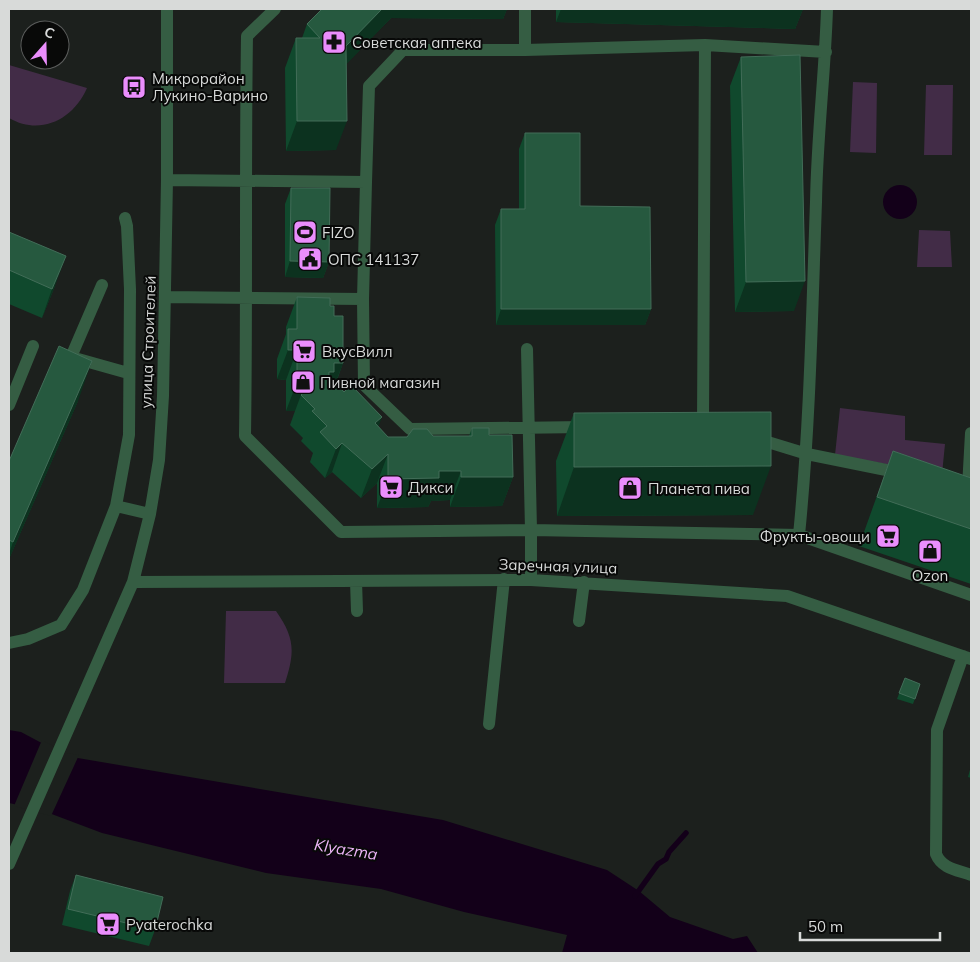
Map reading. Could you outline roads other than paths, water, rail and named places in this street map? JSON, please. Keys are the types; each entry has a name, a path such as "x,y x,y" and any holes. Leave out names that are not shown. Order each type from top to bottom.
{"street":[{"name":"улица Строителей","path":"9,864 133,582 150,514 159,460 166,297 168,180 167,9"},
{"path":"275,9 247,36 245,182 248,299 245,436 341,532 531,530 799,535 971,595"},
{"path":"525,9 525,50"},
{"path":"799,535 807,454 815,282 816,200 827,9"},
{"path":"703,424 705,45"},
{"path":"597,426 529,429 410,429 364,385 363,299 369,86 402,50 525,50 705,45 826,52"},
{"path":"168,180 366,182"},
{"path":"9,643 28,639 61,625 83,590 116,506 128,435 130,289 127,226 124,218"},
{"path":"102,285 71,357 128,374"},
{"path":"166,297 363,299"},
{"path":"9,406 33,346"},
{"path":"527,349 531,580"},
{"path":"966,486 971,433"},
{"path":"741,434 807,454 910,475"},
{"path":"116,506 150,514"},
{"path":"489,724 504,579"},
{"name":"Заречная улица","path":"133,582 504,579 584,582 787,596 967,658"},
{"path":"356,581 357,611"},
{"path":"579,621 584,582"},
{"path":"967,658 937,730 936,854 939,862 971,875"}],"water":[{"path":"900,185 912,190 917,202 912,214 900,219 888,214 883,202 888,190"},
{"name":"Klyazma","path":"9,730 21,732 66,756 443,820 607,870 639,891 670,917 733,939 747,936 758,953 562,953 567,935 464,912 381,889 266,873 102,833 41,810 9,803"}],"waterway":[{"path":"635,896 658,864 666,859 669,852 686,833"}],"place":[{"name":"Советская аптека","path":"334,42"},
{"name":"Микрорайон Лукино-Варино","path":"134,87"},
{"name":"FIZO","path":"305,232"},
{"name":"ОПС 141137","path":"310,259"},
{"name":"ВкусВилл","path":"304,351"},
{"name":"Пивной магазин","path":"303,382"},
{"name":"Дикси","path":"391,487"},
{"name":"Планета пива","path":"630,488"},
{"name":"Фрукты-овощи","path":"888,536"},
{"name":"Ozon","path":"930,551"},
{"name":"Pyaterochka","path":"108,924"}]}
